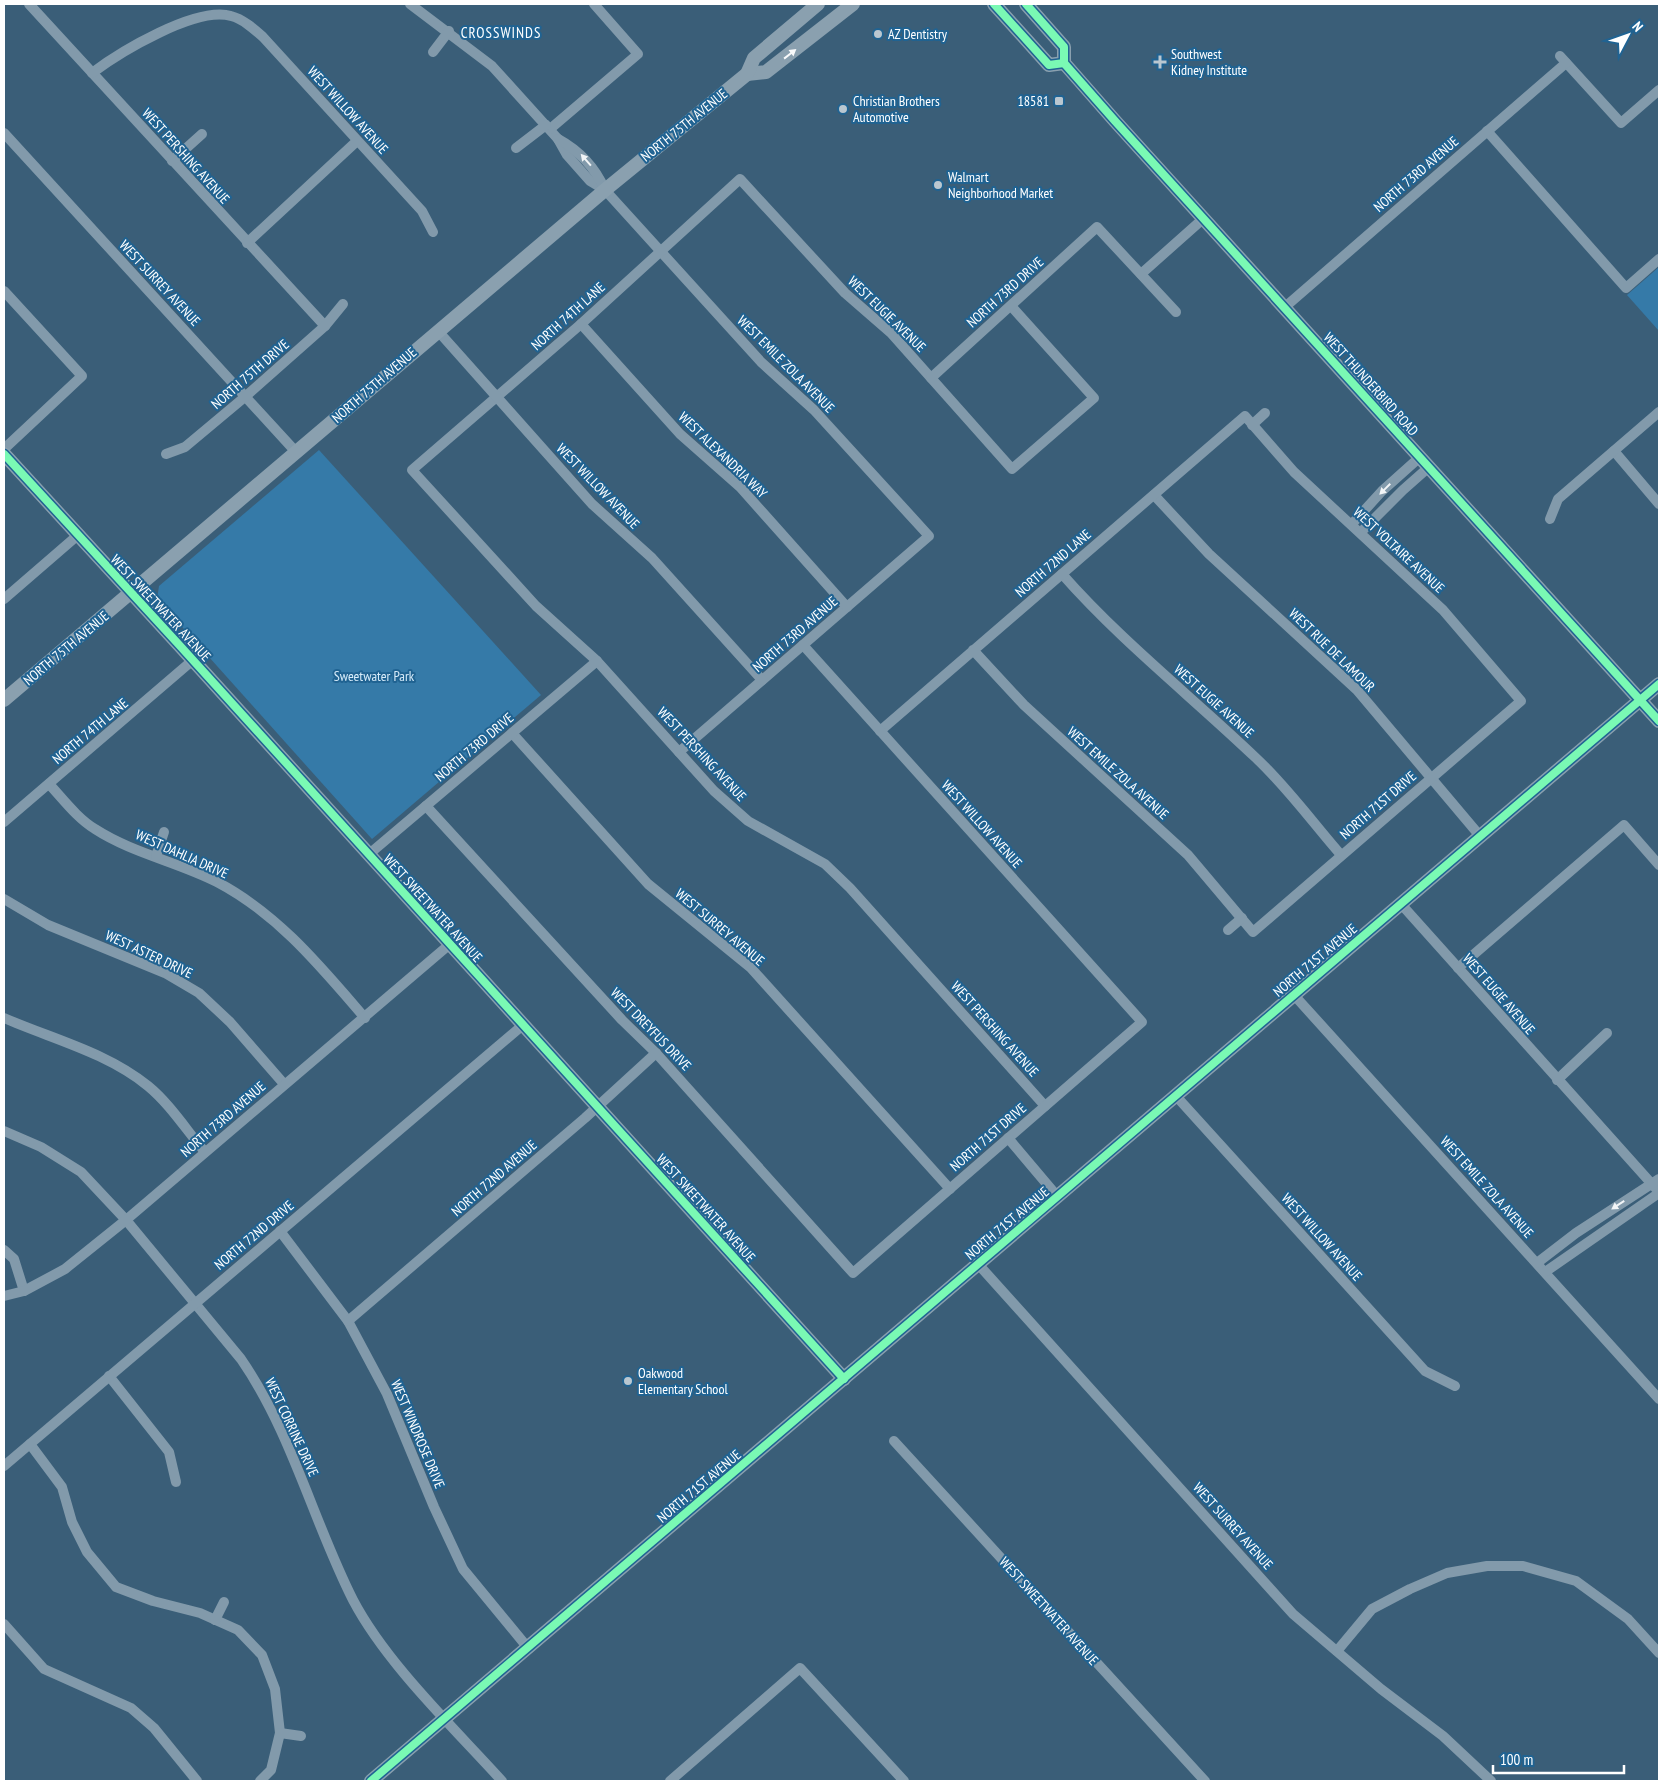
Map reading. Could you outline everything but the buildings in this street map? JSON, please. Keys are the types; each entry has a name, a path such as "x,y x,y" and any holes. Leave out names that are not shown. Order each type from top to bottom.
{"street":[{"name":"WEST PERSHING AVENUE","path":"28,4 325,326"},
{"path":"410,4 492,66 548,127 558,139 567,155 590,181 605,190"},
{"path":"516,148 548,127 638,54 594,4"},
{"name":"NORTH 75TH AVENUE","path":"4,700 605,190 747,74 754,58 818,4"},
{"name":"NORTH 75TH AVENUE","path":"747,74 766,72 853,4"},
{"path":"994,4 1050,65 1064,63"},
{"name":"WEST THUNDERBIRD ROAD","path":"1026,4 1064,47 1064,63 1659,721"},
{"name":"WEST WILLOW AVENUE","path":"92,73 120,52 151,35 198,19 221,15 232,16 263,37 422,211 433,232"},
{"path":"433,52 449,32"},
{"name":"NORTH 73RD AVENUE","path":"1285,307 1487,131 1563,59 1621,123 1659,90"},
{"path":"1487,131 1626,288 1659,259"},
{"name":"WEST SURREY AVENUE","path":"4,133 296,452"},
{"path":"172,161 202,134"},
{"path":"247,243 357,141"},
{"name":"NORTH 74TH LANE","path":"412,470 581,324 740,179"},
{"name":"WEST EUGIE AVENUE","path":"740,179 830,277 891,333 1012,469 1094,398 1011,306"},
{"name":"WEST EMILE ZOLA AVENUE","path":"605,190 761,362 814,410 929,536"},
{"path":"1176,312 1141,274 1204,218"},
{"name":"NORTH 73RD DRIVE","path":"931,378 1097,227 1141,274"},
{"path":"4,291 82,376 4,448"},
{"name":"NORTH 75TH DRIVE","path":"166,454 185,447 246,396 325,326 343,304"},
{"name":"WEST ALEXANDRIA WAY","path":"581,324 680,434 740,487 847,607"},
{"name":"WEST WILLOW AVENUE","path":"438,331 592,504 652,558 762,680"},
{"path":"1550,519 1558,499 1659,412"},
{"path":"1252,425 1265,414"},
{"name":"WEST VOLTAIRE AVENUE","path":"1245,416 1294,472 1361,532 1443,610 1521,700"},
{"name":"NORTH 72ND LANE","path":"880,731 1245,416"},
{"path":"1614,451 1659,504"},
{"name":"WEST SWEETWATER AVENUE","path":"4,454 844,1379"},
{"path":"1352,524 1388,485 1424,462"},
{"path":"1361,532 1403,490 1424,462"},
{"name":"WEST PERSHING AVENUE","path":"412,470 536,606 597,661 714,791 748,821 825,864 893,936 1045,1106"},
{"name":"WEST RUE DE LAMOUR","path":"1154,495 1204,549 1357,690 1480,836"},
{"path":"4,598 78,536"},
{"name":"NORTH 73RD AVENUE","path":"679,752 929,536"},
{"name":"WEST EUGIE AVENUE","path":"1062,574 1090,606 1121,636 1261,763 1341,856"},
{"name":"WEST WILLOW AVENUE","path":"803,645 1142,1022"},
{"name":"WEST EMILE ZOLA AVENUE","path":"973,650 1024,705 1188,855 1253,932"},
{"name":"NORTH 74TH LANE","path":"4,822 193,660"},
{"name":"NORTH 73RD DRIVE","path":"368,855 597,661"},
{"name":"NORTH 71ST AVENUE","path":"371,1781 1659,684"},
{"name":"NORTH 71ST DRIVE","path":"1253,932 1521,700"},
{"name":"WEST SURREY AVENUE","path":"512,733 648,884 750,967 950,1189"},
{"name":"WEST DAHLIA DRIVE","path":"49,784 70,808 93,828 116,841 156,856 217,883 265,914 295,938 365,1018"},
{"name":"WEST DREYFUS DRIVE","path":"426,806 622,1020 656,1053 853,1272"},
{"path":"1458,968 1624,826 1659,865"},
{"path":"156,856 164,832"},
{"name":"WEST ASTER DRIVE","path":"4,899 48,925 165,973 199,993 230,1022 284,1084"},
{"name":"WEST EUGIE AVENUE","path":"1400,904 1557,1080 1655,1181 1659,1193"},
{"path":"1228,930 1242,918"},
{"name":"NORTH 73RD AVENUE","path":"4,1296 24,1291 64,1269 126,1220 450,944"},
{"name":"WEST EMILE ZOLA AVENUE","path":"1294,995 1659,1399"},
{"path":"4,1018 107,1059 134,1076 159,1097 206,1152"},
{"name":"NORTH 71ST DRIVE","path":"853,1272 1142,1022"},
{"name":"NORTH 72ND DRIVE","path":"4,1466 523,1025"},
{"path":"1557,1080 1607,1033"},
{"name":"NORTH 72ND AVENUE","path":"348,1322 597,1107 656,1053"},
{"name":"WEST WILLOW AVENUE","path":"1176,1096 1425,1371 1455,1386"},
{"name":"WEST CORRINE DRIVE","path":"4,1131 41,1148 81,1172 126,1220 241,1359 266,1399 288,1444 343,1578 362,1615 392,1658 502,1781"},
{"path":"1008,1138 1057,1196"},
{"path":"1537,1263 1576,1233 1655,1181"},
{"path":"1545,1272 1659,1193"},
{"name":"WEST WINDROSE DRIVE","path":"280,1231 348,1322 388,1394 434,1507 463,1569 528,1648"},
{"path":"4,1250 14,1259 24,1291"},
{"name":"WEST SURREY AVENUE","path":"978,1264 1293,1614 1336,1651 1443,1736 1491,1781"},
{"path":"109,1376 169,1452 176,1482"},
{"name":"WEST SWEETWATER AVENUE","path":"894,1441 1205,1781"},
{"path":"30,1444 62,1487 72,1522 87,1552 116,1587 215,1620 238,1630 262,1655 275,1689 280,1733 271,1770 260,1781"},
{"path":"1336,1651 1372,1609 1410,1589 1446,1573 1487,1566 1523,1566 1576,1581 1628,1619 1659,1653"},
{"path":"215,1620 224,1602"},
{"path":"4,1624 44,1670 131,1708 154,1728 197,1781"},
{"path":"670,1781 800,1668 904,1781"},
{"path":"154,1728 163,1720"},
{"path":"280,1733 301,1736"}],"green space":[{"path":"1659,267 1659,331 1627,295"},
{"name":"Sweetwater Park","path":"319,450 541,695 372,839 157,599 159,586"}],"cycle path":[{"path":"994,4 1049,65 1064,63"},
{"path":"1026,4 1064,47 1064,63 1115,121 1659,721"},
{"path":"4,454 844,1379"},
{"path":"371,1781 1659,684"}],"place":[{"name":"AZ Dentistry","path":"878,34"},
{"name":"Southwest Kidney Institute","path":"1160,62"},
{"name":"18581","path":"1059,101"},
{"name":"Christian Brothers Automotive","path":"843,109"},
{"name":"Walmart Neighborhood Market","path":"938,185"},
{"name":"Oakwood Elementary School","path":"628,1381"}],"district":[{"name":"CROSSWINDS","path":"501,32"}]}
